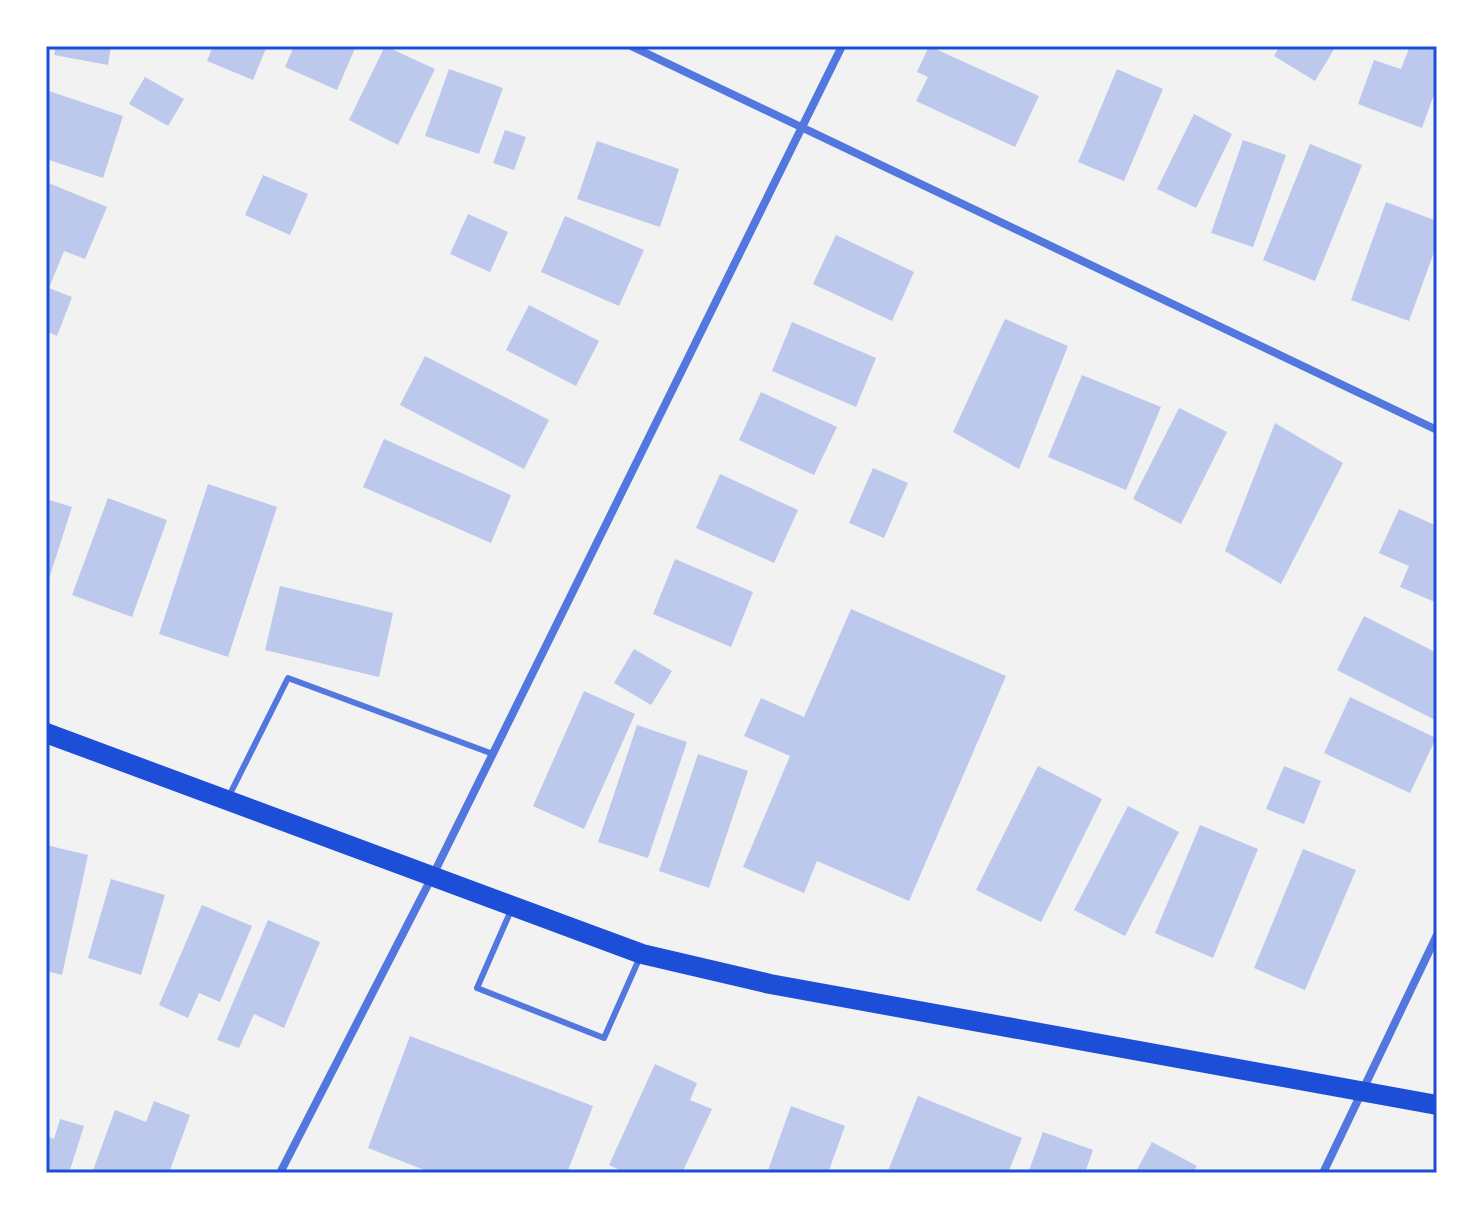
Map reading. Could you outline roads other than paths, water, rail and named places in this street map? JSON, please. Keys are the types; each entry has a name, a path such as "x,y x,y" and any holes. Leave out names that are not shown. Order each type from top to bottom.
{"main road":[{"path":"46,733 642,954 770,984 1437,1105"}],"street":[{"path":"631,46 1437,430"},
{"path":"280,1173 433,875 842,46"},
{"path":"1323,1173 1437,935"}],"lane":[{"path":"227,799 288,678 493,754"},
{"path":"513,905 477,988 604,1038 642,954"}]}
